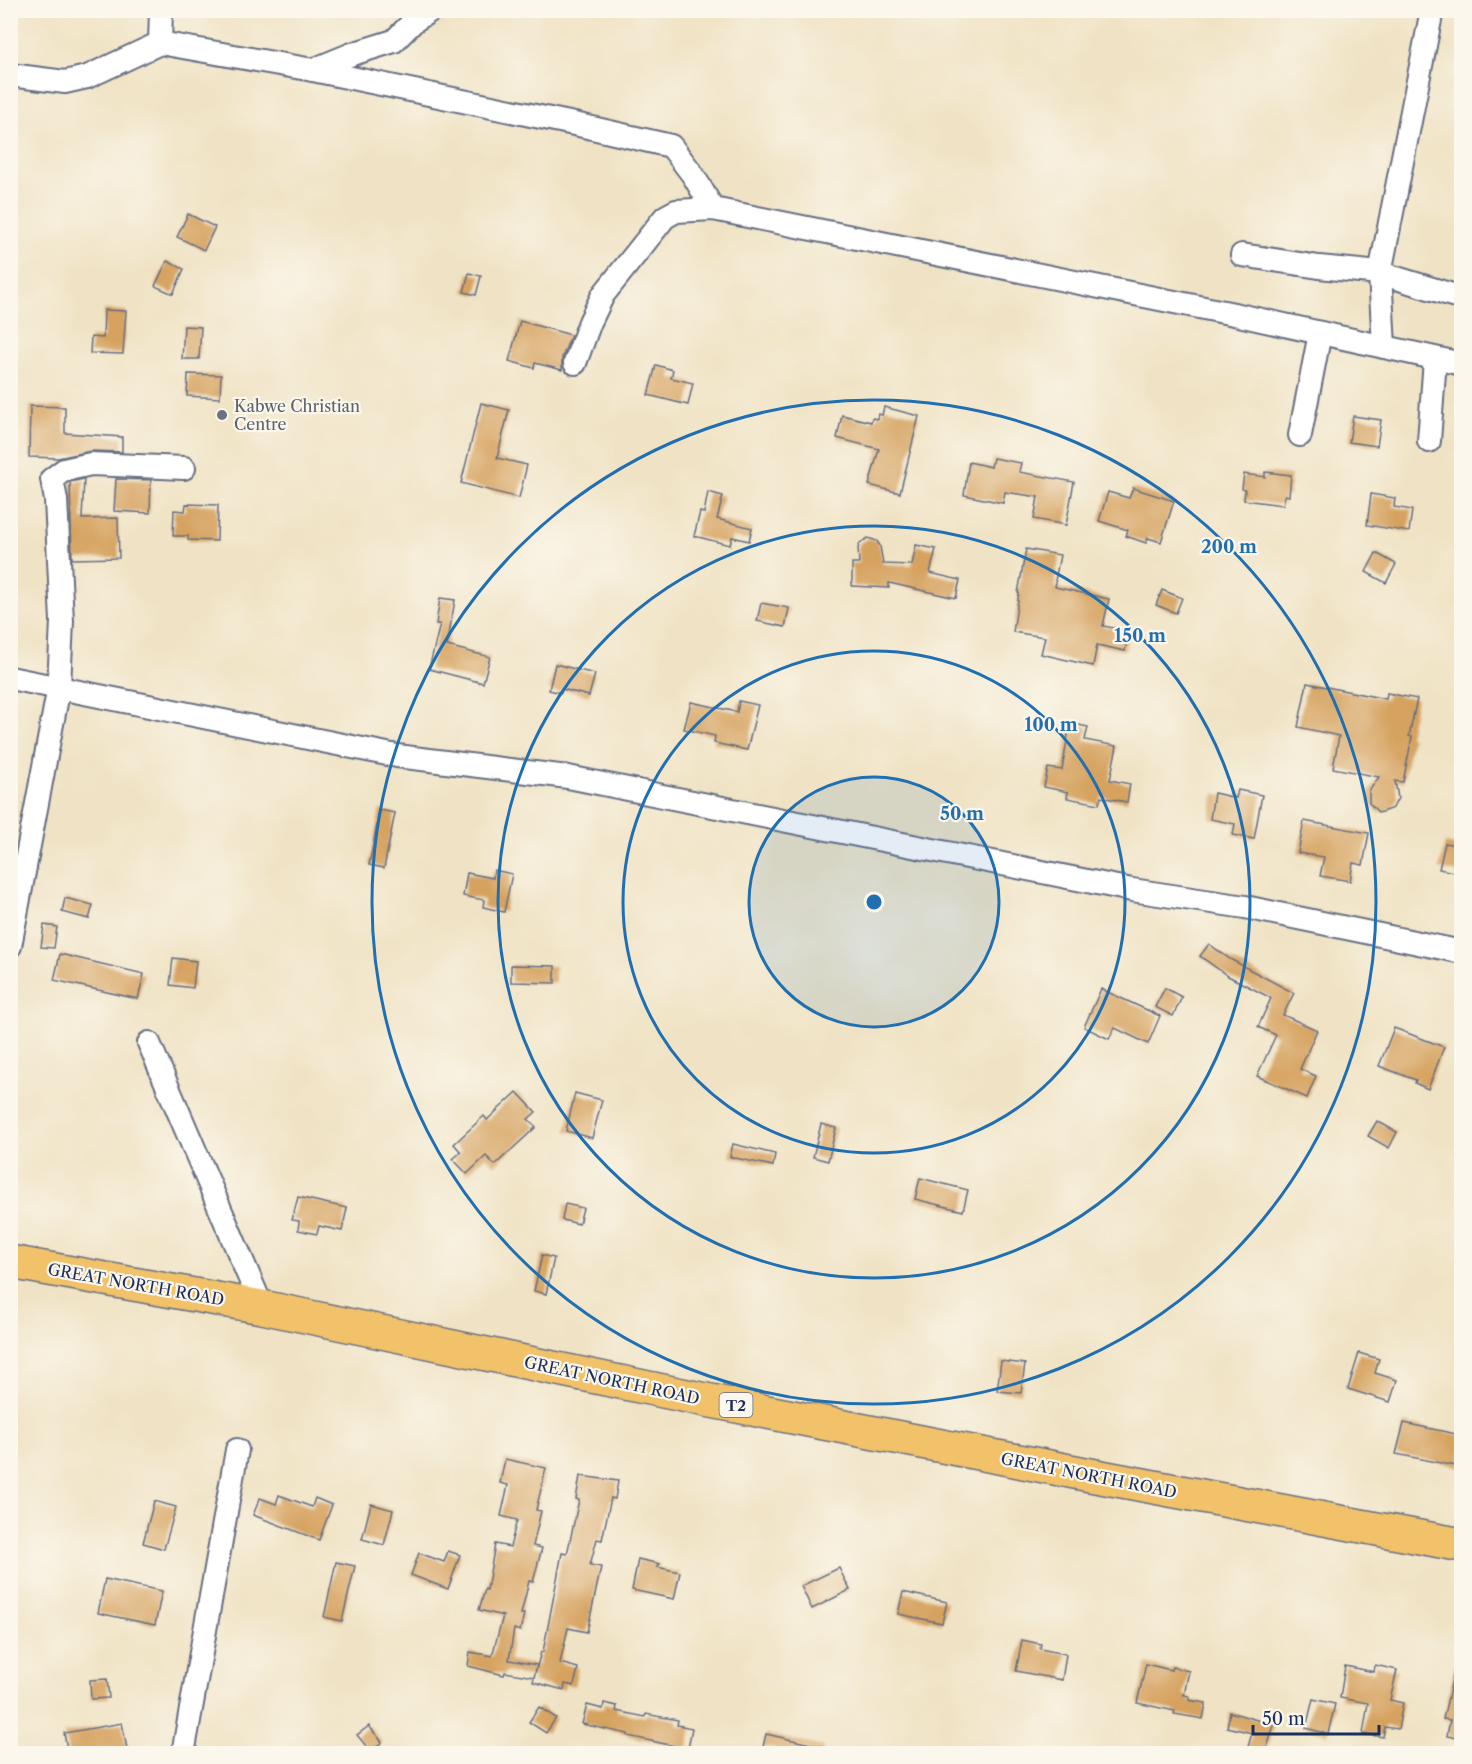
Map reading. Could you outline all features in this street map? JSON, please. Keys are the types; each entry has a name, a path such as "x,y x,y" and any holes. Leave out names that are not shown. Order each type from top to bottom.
{"highway":[{"name":"GREAT NORTH ROAD","path":"10,1262 262,1307 706,1400 1461,1545"}],"street":[{"path":"160,43 161,10"},
{"path":"313,70 393,41 414,21 431,10"},
{"path":"1384,347 1380,273 1432,10"},
{"path":"10,75 64,82 87,77 160,43 313,70 671,146 693,175 713,209"},
{"path":"575,363 603,295 665,217 676,212 713,209 1461,364"},
{"path":"1242,255 1319,267 1380,273 1461,298"},
{"path":"1300,435 1320,333"},
{"path":"1429,441 1435,359"},
{"path":"10,946 59,687 62,621 56,500 52,479 64,470 90,464 184,468"},
{"path":"10,678 397,756 568,777 1132,890 1245,907 1461,952"},
{"path":"149,1043 262,1307"},
{"path":"183,1754 237,1450"}],"building":[{"path":"188,214 215,227 204,250 177,237"},
{"path":"167,261 184,269 173,294 155,286"},
{"path":"469,273 481,276 476,295 464,292"},
{"path":"104,310 126,311 123,354 90,353 91,337 103,338"},
{"path":"520,321 571,335 562,358 562,370 535,363 534,368 509,361"},
{"path":"184,326 201,327 199,359 182,359"},
{"path":"656,365 673,370 671,378 693,383 688,405 648,395"},
{"path":"188,374 221,375 220,398 187,396"},
{"path":"481,403 509,410 497,458 527,465 519,498 461,483"},
{"path":"30,406 65,407 65,433 122,437 122,452 91,451 58,458 29,457"},
{"path":"884,407 919,416 900,493 869,485 879,449 837,438 842,415 871,422 872,418 877,419 878,414 882,415"},
{"path":"1353,416 1381,420 1377,446 1349,442"},
{"path":"993,458 1021,463 1019,472 1074,482 1066,525 1034,519 1038,497 1005,492 1003,503 964,495 969,462 991,467"},
{"path":"1265,472 1291,475 1289,496 1285,495 1283,505 1244,500 1245,490 1242,489 1244,474 1265,477"},
{"path":"84,479 82,519 118,518 119,558 72,559 70,482"},
{"path":"116,479 151,480 150,513 114,511"},
{"path":"1133,488 1174,501 1161,542 1148,538 1146,543 1126,536 1128,530 1099,521 1108,492 1129,498"},
{"path":"708,492 723,496 717,519 752,528 749,541 732,537 730,545 694,536 700,512 704,513"},
{"path":"1371,494 1395,498 1394,507 1412,510 1409,532 1367,525"},
{"path":"186,504 218,505 217,541 188,540 188,536 173,536 174,510 185,511"},
{"path":"868,538 877,541 880,546 883,564 912,565 916,545 936,549 930,573 960,580 956,598 889,583 889,588 852,586 852,563 859,563 858,548 860,543"},
{"path":"1026,549 1060,555 1055,587 1109,599 1103,626 1129,631 1125,651 1097,645 1093,666 1041,654 1045,637 1013,632"},
{"path":"1376,553 1396,564 1386,583 1366,572"},
{"path":"1162,590 1182,598 1176,613 1156,605"},
{"path":"440,598 455,600 447,646 490,657 483,683 429,669 440,624 436,624"},
{"path":"761,603 789,608 785,627 757,621"},
{"path":"555,664 595,674 589,696 562,689 561,693 549,690"},
{"path":"1307,683 1386,699 1387,693 1417,699 1403,782 1395,781 1398,798 1393,808 1379,813 1369,803 1369,791 1379,777 1333,768 1339,736 1298,727"},
{"path":"739,701 758,705 747,750 714,743 715,736 684,729 691,702 737,712"},
{"path":"1070,723 1088,727 1085,740 1117,746 1110,780 1130,784 1127,802 1101,797 1099,804 1067,798 1068,792 1044,787 1048,768 1062,770"},
{"path":"1238,790 1262,795 1254,839 1233,835 1235,824 1210,819 1214,793 1236,798"},
{"path":"380,810 395,813 384,868 369,865"},
{"path":"1304,821 1369,833 1363,865 1353,863 1350,881 1320,876 1324,857 1298,853"},
{"path":"1445,843 1461,846 1461,870 1458,869 1458,873 1439,869"},
{"path":"494,870 512,874 504,912 483,907 484,900 463,896 467,873 493,878"},
{"path":"65,898 93,905 89,919 62,912"},
{"path":"44,925 57,927 54,948 41,947"},
{"path":"1209,944 1230,959 1294,993 1283,1015 1317,1030 1300,1069 1316,1076 1307,1098 1257,1076 1276,1035 1258,1027 1271,998 1228,976 1200,956"},
{"path":"60,954 144,974 138,999 54,980"},
{"path":"173,958 196,961 193,988 170,985"},
{"path":"511,965 555,966 555,983 511,982"},
{"path":"1165,988 1182,997 1173,1016 1155,1007"},
{"path":"1101,989 1160,1016 1148,1044 1115,1028 1109,1039 1084,1027"},
{"path":"1394,1028 1444,1047 1428,1089 1415,1083 1416,1080 1379,1066"},
{"path":"517,1092 536,1112 528,1119 536,1127 495,1165 486,1156 467,1174 453,1159 461,1152 454,1144 484,1116 487,1120"},
{"path":"575,1093 602,1100 592,1138 566,1131"},
{"path":"1377,1121 1397,1132 1389,1148 1368,1136"},
{"path":"821,1124 836,1128 828,1161 813,1157"},
{"path":"733,1144 775,1154 773,1166 730,1157"},
{"path":"920,1178 968,1190 963,1211 915,1199"},
{"path":"298,1197 347,1208 342,1231 319,1226 317,1234 298,1230 299,1221 292,1220"},
{"path":"565,1204 583,1208 579,1224 562,1220"},
{"path":"542,1255 554,1258 546,1294 534,1291"},
{"path":"1359,1353 1379,1359 1375,1373 1397,1380 1390,1402 1348,1389"},
{"path":"1001,1361 1025,1364 1021,1393 997,1391"},
{"path":"1404,1423 1461,1435 1461,1467 1396,1454"},
{"path":"505,1459 546,1468 536,1510 541,1511 533,1546 542,1548 533,1582 529,1581 521,1614 524,1614 520,1631 514,1629 509,1660 537,1665 534,1677 505,1672 504,1675 468,1666 470,1652 492,1656 503,1616 479,1610 485,1589 487,1590 495,1544 510,1547 517,1520 501,1516 508,1485 500,1483"},
{"path":"580,1476 618,1481 615,1499 611,1498 602,1540 597,1539 590,1565 601,1567 587,1632 568,1628 560,1663 578,1668 574,1686 565,1684 564,1690 533,1682 541,1652 543,1652 562,1553 567,1554 579,1500 576,1499"},
{"path":"279,1495 312,1507 315,1498 332,1505 319,1540 253,1515 260,1498 276,1504"},
{"path":"154,1501 176,1507 164,1549 143,1543"},
{"path":"371,1504 393,1510 384,1545 362,1539"},
{"path":"448,1551 460,1555 448,1589 411,1575 419,1553 444,1562"},
{"path":"638,1559 660,1564 657,1567 680,1572 674,1599 632,1590"},
{"path":"336,1562 355,1566 342,1621 324,1617"},
{"path":"839,1568 850,1590 812,1609 801,1586"},
{"path":"105,1579 162,1591 155,1625 98,1613"},
{"path":"903,1592 947,1602 942,1623 898,1614"},
{"path":"1022,1640 1041,1644 1040,1649 1066,1654 1062,1680 1016,1671"},
{"path":"1456,1662 1461,1662 1461,1739 1447,1736 1450,1720 1443,1719"},
{"path":"1146,1664 1171,1670 1172,1667 1189,1671 1184,1695 1189,1696 1189,1700 1206,1703 1203,1719 1174,1714 1175,1711 1137,1703"},
{"path":"1375,1665 1397,1670 1390,1700 1403,1703 1398,1729 1385,1727 1383,1737 1363,1734 1368,1703 1340,1698 1345,1666 1374,1672"},
{"path":"107,1679 109,1698 91,1699 90,1680"},
{"path":"1313,1699 1335,1704 1328,1734 1306,1728"},
{"path":"604,1703 617,1706 616,1711 678,1720 677,1725 692,1728 688,1749 582,1724 587,1705 603,1709"},
{"path":"539,1707 556,1718 546,1733 529,1722"},
{"path":"1230,1712 1274,1725 1265,1754 1246,1754 1252,1733 1227,1727"},
{"path":"122,1723 128,1754 68,1754 64,1733"},
{"path":"369,1726 382,1742 371,1752 357,1735"},
{"path":"766,1734 824,1747 823,1754 799,1754 763,1747"}],"place":[{"name":"Kabwe Christian Centre","path":"222,415"}]}
